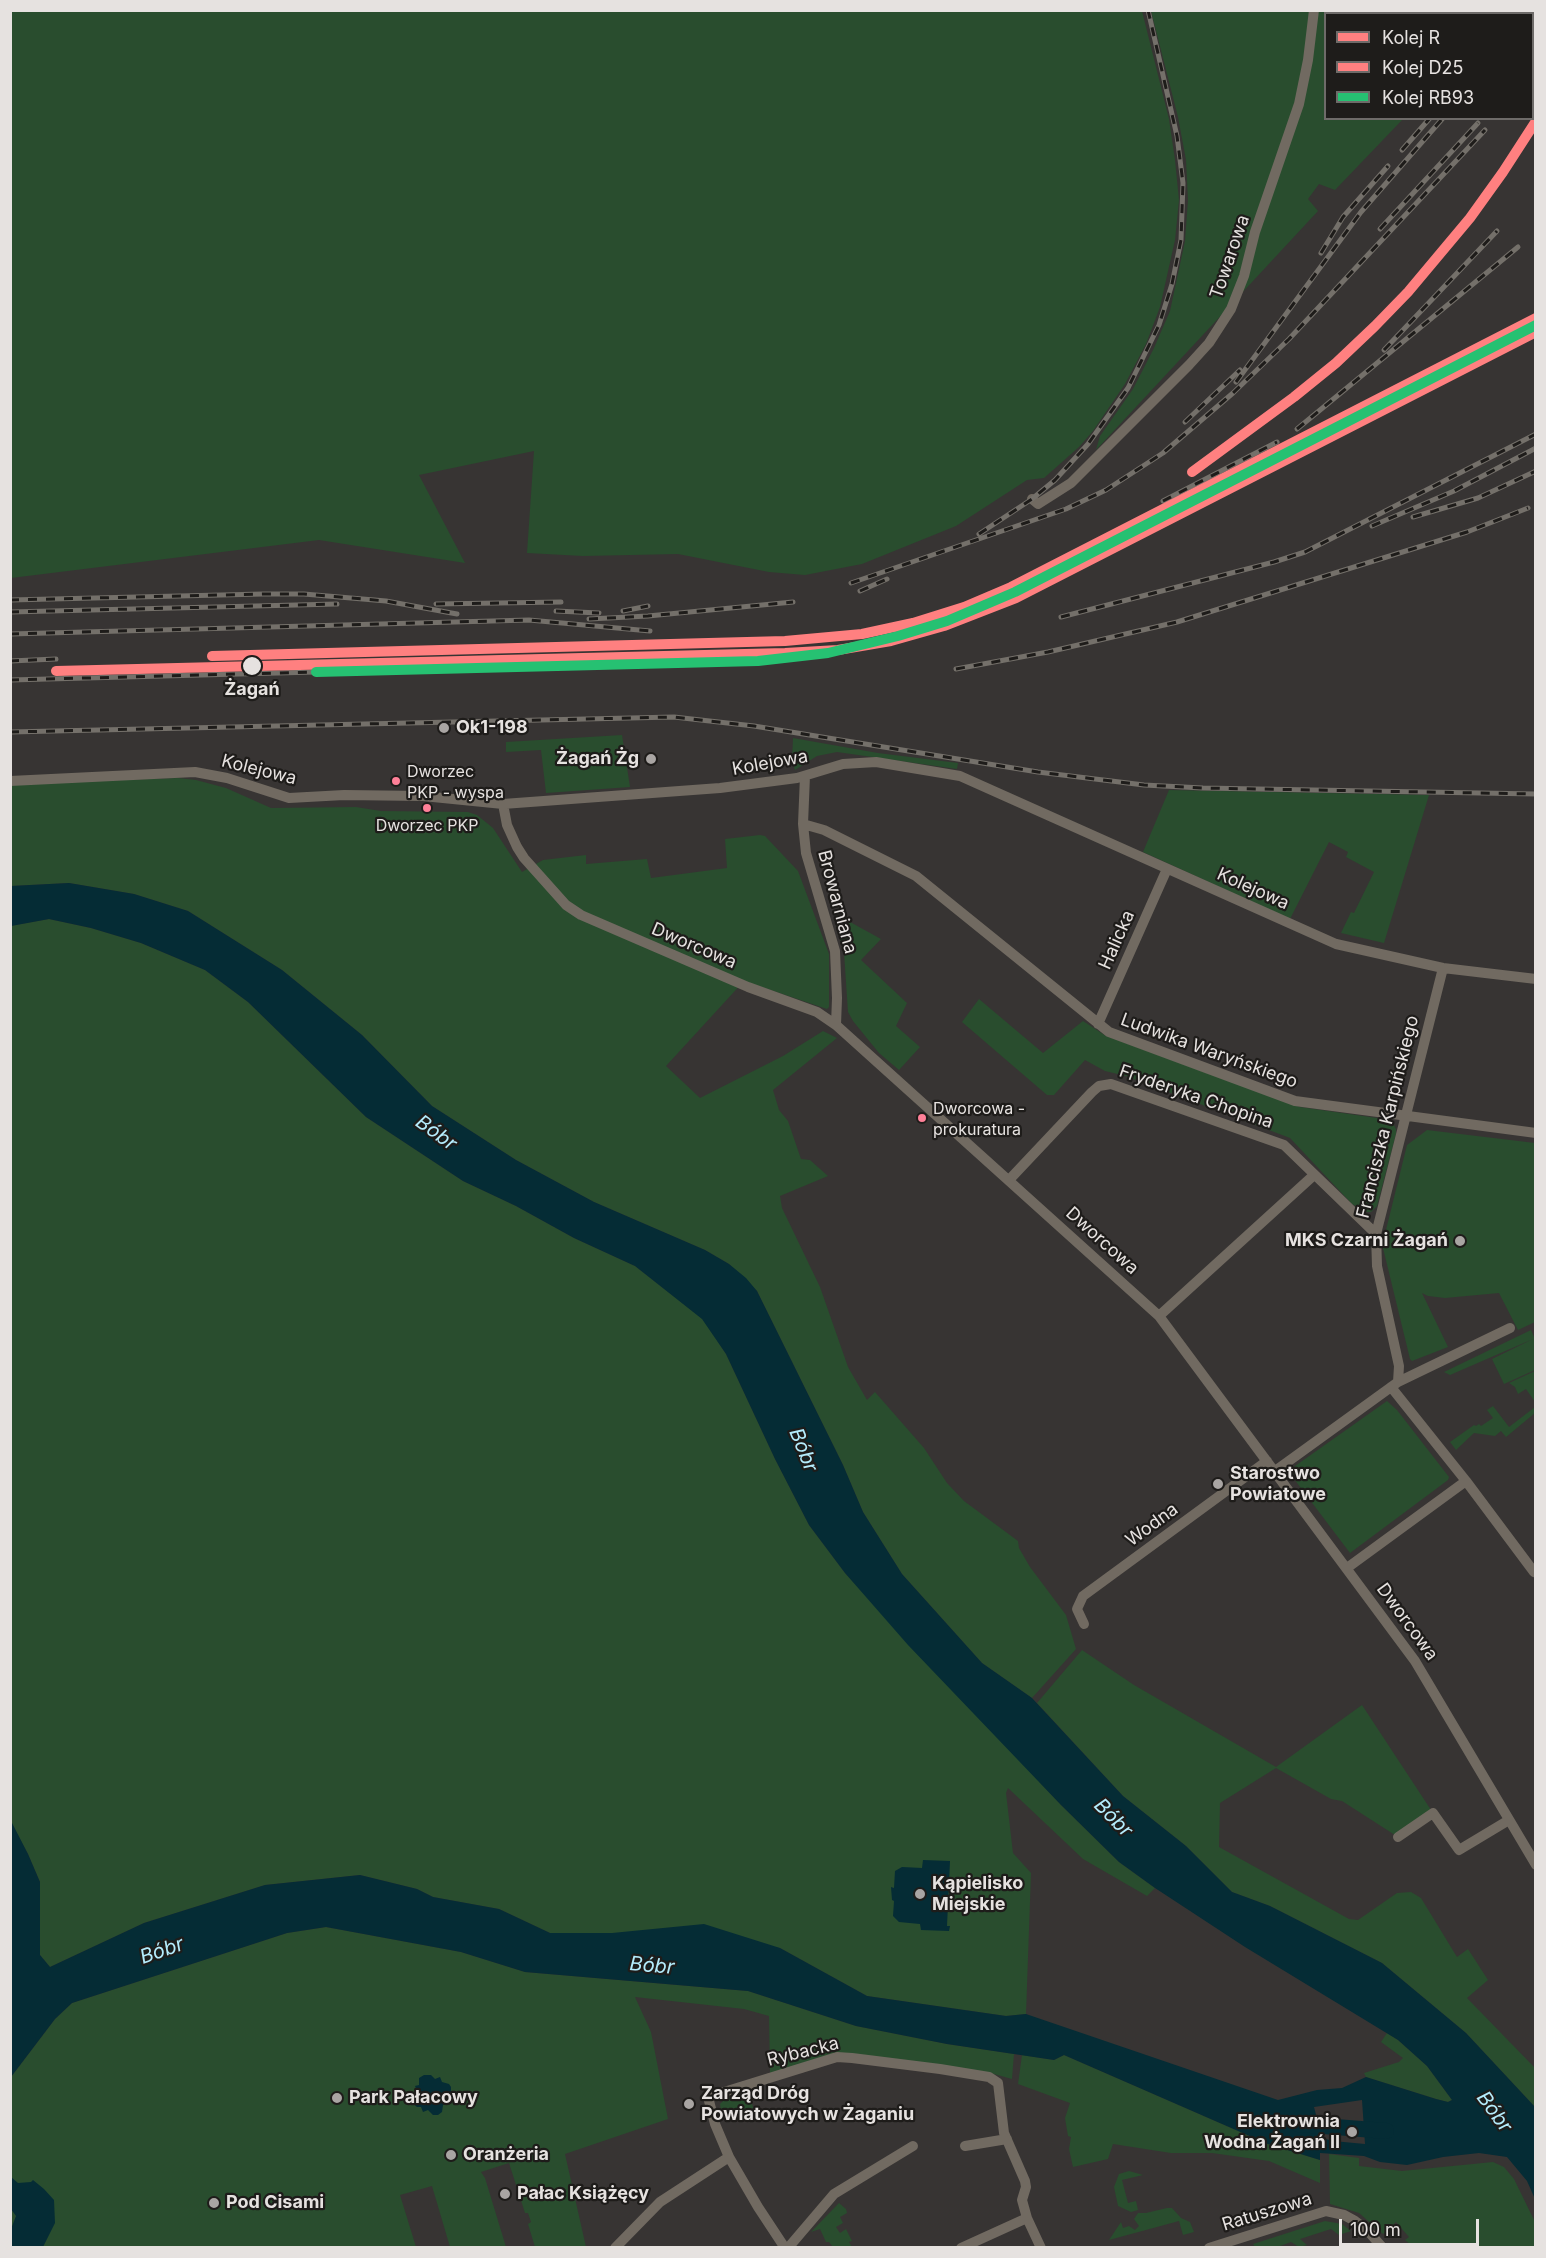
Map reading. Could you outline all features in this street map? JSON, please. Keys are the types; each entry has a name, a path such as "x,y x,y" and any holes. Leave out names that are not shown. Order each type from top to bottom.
{"street":[{"name":"Towarowa","path":"1032,499 1038,504 1071,483 1189,365 1209,343 1231,309 1244,276 1255,232 1299,104 1308,60 1314,10"},
{"name":"Kolejowa","path":"10,781 195,772 227,778 289,798 344,795 423,796 503,804 720,788 805,776 832,766 865,762 954,774 1336,944 1443,968 1536,979"},
{"path":"803,824 805,776"},
{"name":"Dworcowa","path":"503,804 507,825 524,858 555,894 582,915 748,987 817,1012 836,1024 1159,1316 1416,1661 1536,1866"},
{"name":"Ludwika Waryńskiego","path":"803,824 824,830 916,876 1098,1024 1117,1036 1295,1101 1536,1133"},
{"name":"Browarniana","path":"803,824 806,853 835,951 836,1024"},
{"name":"Halicka","path":"1098,1024 1167,869"},
{"name":"Franciszka Karpińskiego","path":"1395,1384 1399,1366 1377,1266 1376,1234 1443,968"},
{"name":"Fryderyka Chopina","path":"1009,1180 1092,1092 1099,1086 1111,1083 1284,1145 1376,1234"},
{"path":"1159,1316 1314,1175"},
{"path":"1275,1471 1395,1384 1510,1328"},
{"path":"1395,1384 1534,1571"},
{"name":"Wodna","path":"1084,1624 1077,1609 1083,1596 1267,1461"},
{"path":"1347,1568 1466,1481"},
{"path":"1398,1837 1433,1813 1460,1850 1509,1820"},
{"name":"Rybacka","path":"729,2157 715,2124 708,2097 834,2058 893,2062 989,2077 998,2084 1004,2133 1007,2139"},
{"path":"965,2146 1007,2139 1026,2187 1022,2200 1027,2218 1041,2247"},
{"path":"615,2247 660,2202 729,2157 758,2207 787,2247 834,2194 913,2146"},
{"name":"Ratuszowa","path":"1209,2247 1326,2211 1344,2215 1367,2230 1383,2247"},
{"path":"961,2247 1027,2218"},
{"name":"Ratuszowa","path":"1367,2230 1376,2233 1392,2247"}],"green space":[{"path":"10,11 1142,11 1169,119 1179,200 1175,240 1160,307 1146,344 1125,384 1093,431 1079,447 1044,478 1027,480 956,526 862,564 805,575 769,572 678,554 583,556 527,553 534,451 419,475 465,563 319,540 11,578"},
{"path":"1151,11 1496,12 1324,12 1324,120 1402,120 1335,190 1319,184 1308,199 1318,211 1096,450 1100,436 1133,389 1170,311 1185,241 1188,200 1186,160 1178,117"},
{"path":"622,735 630,787 546,793 541,750 506,752 506,742"},
{"path":"793,738 878,753 958,763 957,769 837,752 817,756 795,770 792,761"},
{"path":"178,778 226,788 271,808 356,807 381,811 468,812 477,815 493,828 522,872 543,860 586,855 586,864 647,859 651,878 727,868 725,839 760,835 765,836 798,871 829,954 829,1007 827,1009 744,981 666,1066 700,1098 783,1056 823,1031 837,1038 773,1090 779,1110 788,1121 801,1159 810,1160 828,1176 780,1196 782,1208 820,1287 848,1367 867,1400 875,1392 924,1448 947,1483 964,1501 1018,1541 1019,1548 1030,1567 1066,1615 1076,1649 1032,1698 982,1663 902,1574 863,1512 843,1465 757,1291 729,1264 705,1250 594,1202 516,1160 432,1106 362,1035 282,970 188,911 134,894 69,883 11,886 10,784"},
{"path":"1169,790 1429,795 1384,943 1341,933 1351,912 1354,913 1374,872 1346,857 1348,852 1329,842 1290,919 1143,852"},
{"path":"841,917 881,939 861,960 907,1003 896,1026 920,1047 899,1070 879,1053 848,1012 844,952 834,918"},
{"path":"49,919 91,928 141,943 205,970 248,1002 366,1117 463,1181 516,1206 574,1238 635,1266 703,1319 726,1354 809,1525 845,1573 1061,1805 1119,1862 1155,1888 1147,1896 1083,1859 1008,1788 1006,1793 1013,1853 1031,1873 1026,2014 1006,2016 867,1996 780,1948 612,1933 550,1933 499,1909 433,1897 417,1889 360,1875 265,1885 144,1923 50,1967 40,1955 40,1882 10,1821 10,926"},
{"path":"979,999 1043,1053 1083,1021 1106,1036 1300,1107 1391,1120 1396,1134 1377,1206 1371,1212 1366,1212 1352,1204 1290,1138 1126,1076 1105,1071 1085,1060 1054,1095 1047,1095 962,1022"},
{"name":"MKS Czarni Żagań","path":"1427,1130 1535,1143 1535,1322 1518,1330 1499,1293 1445,1298 1422,1293 1448,1347 1412,1361 1383,1248 1407,1145"},
{"path":"1531,1330 1535,1339 1535,1370 1504,1384 1492,1359 1533,1339 1450,1375 1444,1372"},
{"path":"1535,1371 1535,1402 1526,1389 1518,1394 1515,1387 1509,1383"},
{"path":"1387,1401 1397,1410 1449,1477 1350,1553 1288,1471"},
{"path":"1493,1406 1509,1427 1535,1407 1535,1413 1506,1437 1501,1431 1495,1436 1474,1433 1456,1450 1450,1442 1474,1425 1481,1426 1493,1418 1487,1410"},
{"path":"1082,1650 1134,1685 1276,1767 1362,1705 1433,1813 1398,1837 1342,1801 1331,1799 1276,1768 1220,1803 1219,1847 1349,1919 1358,1920 1397,1893 1411,1892 1421,1898 1457,1957 1468,1949 1488,1980 1467,1998 1535,2068 1535,2107 1466,2033 1382,1963 1270,1906 1232,1892 1186,1846 1123,1796 1037,1703"},
{"name":"Park Pałacowy","path":"326,1927 461,1952 525,1972 748,1991 856,2026 947,2044 1014,2054 1012,2079 994,2074 857,2057 770,2073 769,2016 744,2009 635,1997 651,2032 668,2119 565,2154 586,2247 535,2247 528,2224 531,2222 528,2213 525,2213 509,2163 481,2172 485,2178 506,2247 450,2247 432,2186 400,2195 416,2247 11,2247 11,2077 55,2019 72,2003 287,1933"},
{"path":"1387,2033 1427,2066 1452,2100 1448,2102 1436,2099 1366,2077 1364,2073 1399,2062 1403,2058 1381,2042"},
{"path":"1022,2055 1054,2060 1064,2055 1268,2144 1320,2160 1320,2183 1269,2161 1212,2153 1171,2153 1113,2144 1108,2159 1073,2167 1069,2149 1071,2137 1068,2136 1065,2118 1070,2103 1018,2084"},
{"path":"749,2092 754,2111 721,2112 720,2104 725,2099"},
{"path":"1329,2154 1359,2158 1359,2166 1402,2171 1493,2162 1504,2167 1514,2179 1535,2222 1535,2247 1413,2247 1405,2240 1409,2237 1396,2222 1383,2234 1359,2213 1330,2204"},
{"path":"1129,2171 1143,2175 1122,2180 1128,2203 1136,2201 1138,2210 1131,2212 1118,2206 1114,2187 1119,2174"},
{"path":"839,2203 847,2213 840,2217 843,2223 836,2227 840,2233 846,2229 852,2241 849,2242 852,2247 833,2247 826,2242 820,2229 811,2232"},
{"path":"1172,2208 1181,2218 1190,2222 1194,2232 1183,2235 1179,2221 1109,2240 1121,2222 1123,2228 1129,2226 1135,2230 1139,2226 1134,2219 1138,2213"},
{"path":"1325,2221 1342,2224 1351,2231 1339,2235 1331,2229 1300,2239 1307,2245 1299,2247 1291,2242 1275,2248 1255,2247 1253,2244"}],"water":[{"path":"69,883 134,894 188,911 282,970 362,1035 432,1106 516,1160 594,1202 705,1250 729,1264 746,1278 757,1291 843,1465 863,1512 902,1574 982,1663 1032,1698 1123,1796 1186,1846 1232,1892 1270,1906 1382,1963 1466,2033 1535,2107 1535,2199 1527,2181 1507,2157 1479,2153 1443,2157 1407,2165 1380,2162 1364,2156 1320,2153 1320,2160 1268,2144 1064,2055 1054,2060 947,2044 856,2026 748,1991 525,1972 461,1952 326,1927 287,1933 72,2003 55,2019 11,2077 11,1821 40,1882 40,1955 50,1967 144,1923 265,1885 360,1875 417,1889 433,1897 499,1909 550,1933 612,1933 704,1924 780,1948 867,1996 1006,2016 1026,2014 1278,2100 1317,2090 1342,2088 1366,2077 1436,2099 1448,2102 1452,2100 1427,2066 1398,2040 1245,1947 1155,1888 1119,1862 1061,1805 908,1645 845,1573 809,1525 726,1354 702,1319 635,1266 574,1238 516,1206 463,1181 366,1117 248,1002 205,970 141,943 91,928 49,919 11,926 11,886","holes":["1362,2100 1365,2144 1322,2138 1314,2107"]},
{"name":"Kąpielisko Miejskie","path":"923,1860 950,1861 947,1926 950,1926 949,1931 921,1930 920,1924 899,1922 893,1916 894,1901 891,1887 894,1888 895,1871 902,1867 922,1868"},
{"path":"431,2075 435,2079 440,2077 442,2082 451,2087 451,2094 446,2099 448,2103 443,2105 442,2112 438,2115 433,2115 428,2110 423,2112 421,2107 412,2103 412,2095 417,2091 415,2086 419,2085 419,2078"},
{"path":"11,2177 18,2183 33,2180 54,2200 55,2223 43,2247 11,2247 11,2229 16,2216 11,2209"}],"waterway":[{"name":"Bóbr","path":"1298,2124 1386,2131"}],"railway":[{"path":"979,534 1032,499 1055,480 1088,444 1128,388 1159,325 1172,284 1181,240 1183,183 1177,136 1148,10"},
{"path":"1402,150 1428,120"},
{"path":"1236,382 1361,212 1441,120"},
{"path":"1380,229 1478,123"},
{"path":"851,583 1066,509 1106,490 1163,453 1233,393 1289,339 1485,130"},
{"path":"1321,253 1343,217 1388,166"},
{"path":"1384,350 1497,231"},
{"path":"1297,429 1518,247"},
{"path":"1185,422 1240,370"},
{"path":"1061,617 1305,552 1536,434"},
{"path":"1163,501 1277,442"},
{"path":"1372,526 1454,491 1536,448"},
{"path":"1413,517 1478,498 1536,471"},
{"path":"956,669 1048,652 1177,622 1467,532 1528,508"},
{"path":"860,591 887,579"},
{"path":"10,600 304,594 386,601 457,614"},
{"path":"436,604 561,602"},
{"path":"589,619 648,616 793,602"},
{"path":"10,612 337,604"},
{"path":"623,611 648,606"},
{"path":"556,611 599,613"},
{"path":"10,634 529,620 650,631"},
{"path":"10,661 56,659"},
{"path":"10,680 316,672"},
{"path":"10,732 674,717 754,726 1038,772 1144,785 1536,794"}],"rail line":[{"name":"R","path":"1192,472 1294,397 1336,363 1375,326 1408,292 1470,218 1536,121"},
{"name":"R","path":"212,656 785,641 862,634 913,623 964,607 1011,587 1536,318"},
{"name":"RB93","path":"316,672 758,661 828,653 898,636 947,621 1015,592 1536,325"},
{"name":"D25","path":"56,671 785,653 838,650 891,641 944,626 1016,598 1536,332"}],"place":[{"name":"Żagań","path":"252,666"},
{"name":"Ok1-198","path":"444,728"},
{"name":"Żagań Żg","path":"651,759"},
{"name":"Dworzec PKP - wyspa","path":"396,781"},
{"name":"Dworzec PKP","path":"427,808"},
{"name":"Dworcowa - prokuratura","path":"922,1118"},
{"name":"MKS Czarni Żagań","path":"1460,1241"},
{"name":"Starostwo Powiatowe","path":"1218,1484"},
{"name":"Kąpielisko Miejskie","path":"920,1894"},
{"name":"Park Pałacowy","path":"337,2098"},
{"name":"Zarząd Dróg Powiatowych w Żaganiu","path":"689,2104"},
{"name":"Elektrownia Wodna Żagań II","path":"1352,2132"},
{"name":"Oranżeria","path":"451,2155"},
{"name":"Pałac Książęcy","path":"505,2194"},
{"name":"Pod Cisami","path":"214,2203"}]}
